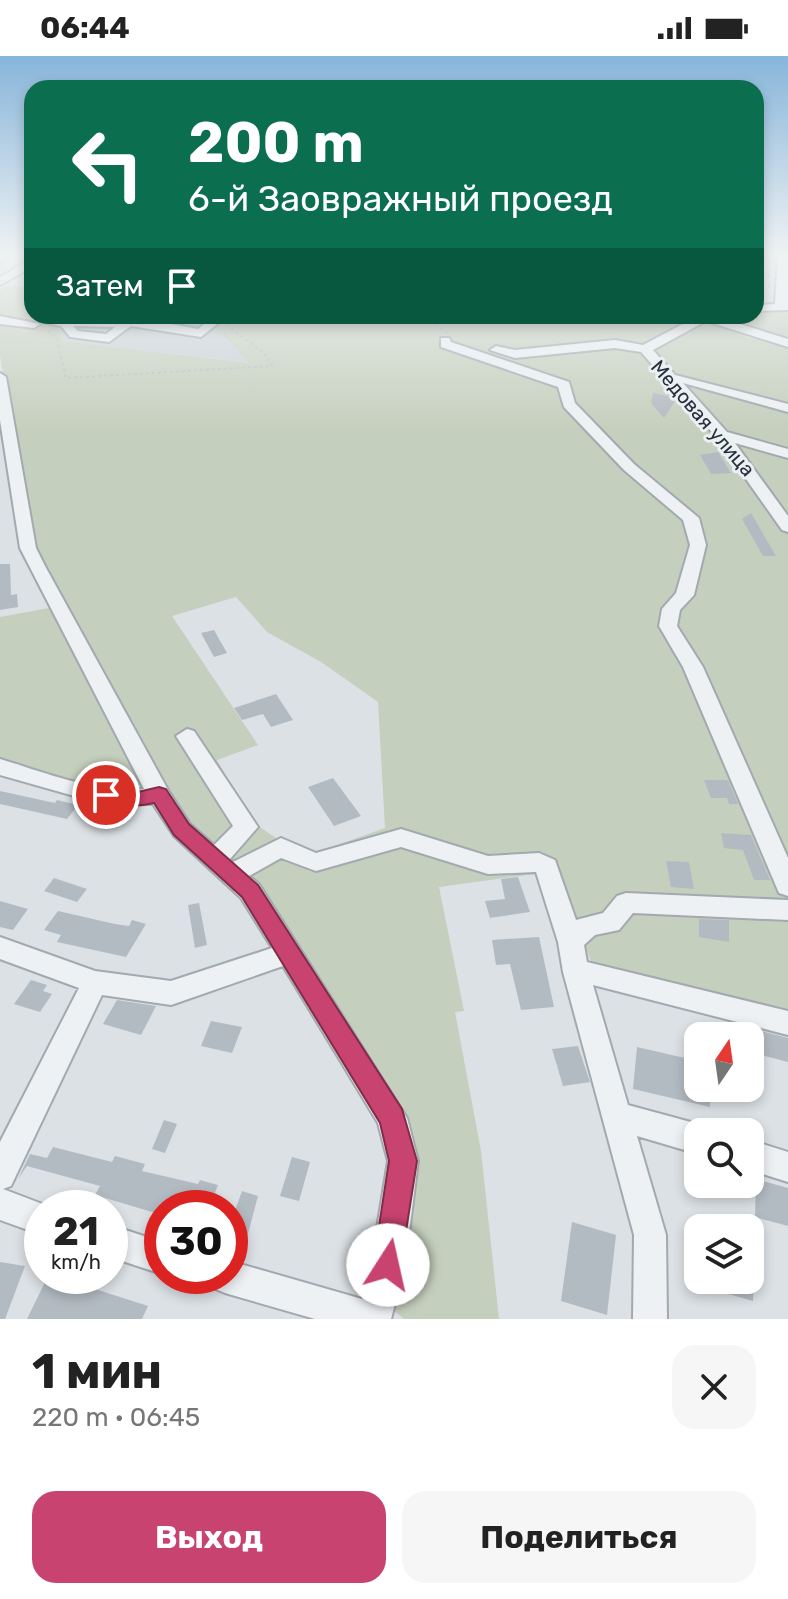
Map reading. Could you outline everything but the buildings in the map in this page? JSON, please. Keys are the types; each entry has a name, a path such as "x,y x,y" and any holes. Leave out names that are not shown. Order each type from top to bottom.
{"street":[{"path":"0,320 24,323"},
{"path":"64,324 74,334 109,338 125,324"},
{"path":"136,324 201,333 216,324"},
{"path":"691,324 645,349 615,344 515,354 448,341 445,344 564,385 569,404 629,467 691,518 698,545 685,595 671,609 668,626 693,667 788,886"},
{"path":"722,324 788,343"},
{"name":"Медовая улица","path":"645,349 722,435 788,527"},
{"path":"0,377 28,548 159,795 182,830 250,891 392,1118 398,1137 403,1161 398,1213 374,1319 332,1313 248,1284"},
{"path":"668,378 690,380 788,408"},
{"path":"722,435 788,454"},
{"path":"187,736 246,827 302,859 316,862 389,840 415,840 488,865 539,862 546,867 571,942 576,972 650,1235 650,1319"},
{"path":"0,767 32,779 106,795 138,799 159,795"},
{"path":"224,866 246,827"},
{"path":"224,866 281,847"},
{"path":"571,942 588,925 610,923 626,903 657,902 749,912 788,910"},
{"path":"0,948 95,982 171,993 289,953"},
{"path":"576,972 603,975 788,1023"},
{"path":"0,1175 95,982"},
{"path":"615,1116 684,1135"},
{"path":"764,1159 788,1167"},
{"path":"0,1204 24,1213"}],"path":[{"path":"34,324 57,339 66,378 272,366 263,348 240,338 236,330 222,324"},
{"path":"437,324 447,329 448,341"},
{"path":"606,324 615,344"}],"shaded area":[{"path":"39,324 220,324 252,363 63,341"}],"green space":[{"path":"0,313 24,313 24,324 56,324 63,341 250,363 215,327 220,324 711,324 750,338 788,344 788,1016 592,964 557,871 439,887 464,1011 455,1012 481,1151 499,1319 404,1319 392,1309 413,1209 413,1167 256,889 175,811 74,618 43,566 34,547 0,356","holes":["236,597 267,632 321,662 378,702 385,828 304,857 252,822 217,760 258,745 172,616"]},
{"path":"764,313 788,313 788,338 780,335 774,339 733,324 764,324"},
{"path":"49,608 140,784 136,790 103,792 0,762 0,617"}],"route":[{"path":"106,795 138,799 159,795 182,830 250,891 392,1118 403,1161 398,1213 388,1265"}]}
